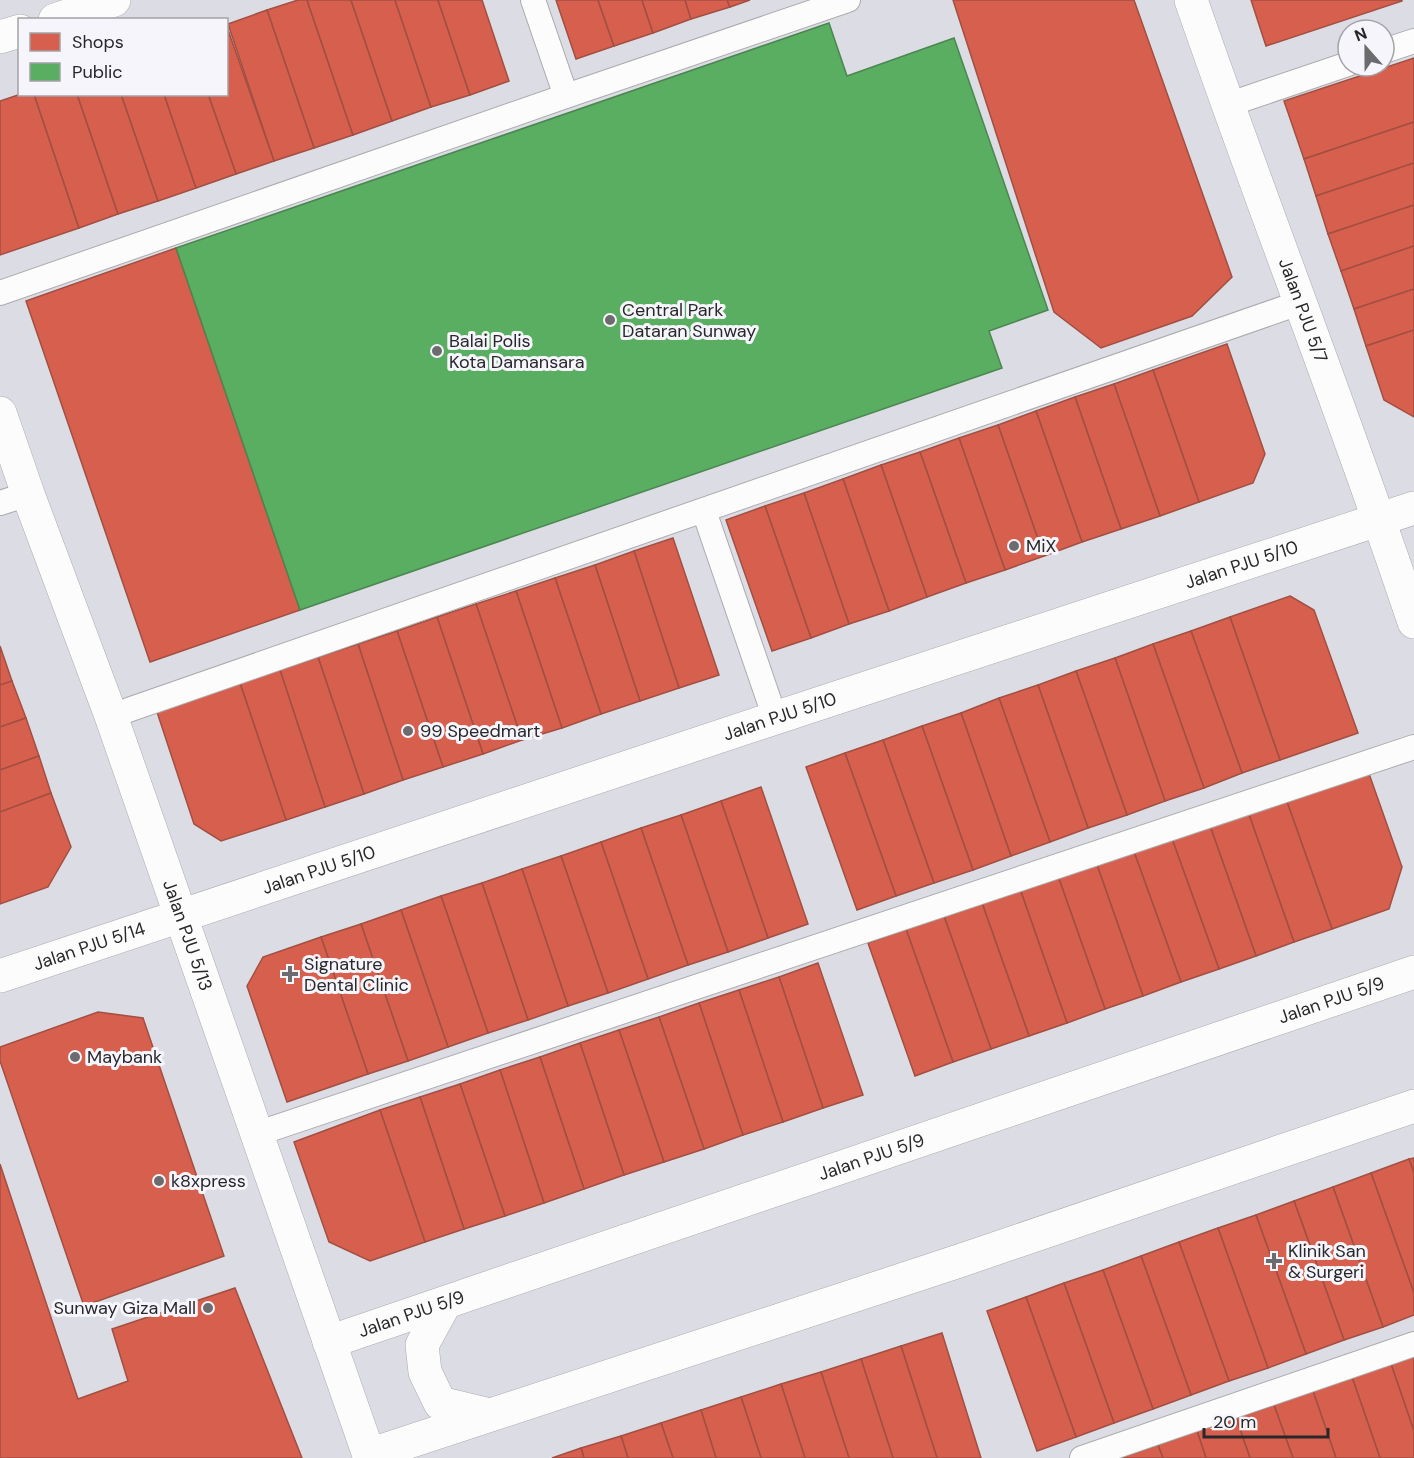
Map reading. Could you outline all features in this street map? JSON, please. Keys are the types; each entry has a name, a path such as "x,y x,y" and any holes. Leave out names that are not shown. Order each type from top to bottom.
{"street":[{"path":"61,18 114,0"},
{"name":"Jalan PJU 5/7","path":"1191,0 1227,105 1380,520 1414,622"},
{"path":"0,37 18,32"},
{"name":"Jalan PJU 5/13","path":"0,413 14,499 111,717 369,1457"},
{"name":"Jalan PJU 5/10","path":"180,915 1414,508"},
{"name":"Jalan PJU 5/14","path":"0,976 180,915"},
{"name":"Jalan PJU 5/9","path":"329,1342 1414,972"},
{"path":"1378,985 1414,998"},
{"path":"369,1457 948,1265 1412,1105"},
{"path":"445,1303 422,1345 425,1372 440,1403 490,1415"}],"lane":[{"path":"533,0 566,96"},
{"path":"0,293 848,0"},
{"path":"1396,47 1414,41"},
{"path":"1227,105 1336,68"},
{"path":"111,717 1299,303"},
{"path":"704,511 775,718"},
{"path":"256,1134 1414,747"},
{"path":"1082,1458 1414,1344"}],"shaded area":[{"path":"0,0 1414,0 1414,1458 0,1458"}],"building: Shops":[{"path":"298,0 307,0 353,135 314,148 267,10"},
{"path":"307,0 351,0 392,121 353,135"},
{"path":"351,0 395,0 431,107 392,121"},
{"path":"395,0 438,0 470,95 431,107"},
{"path":"438,0 482,0 509,81 470,95"},
{"path":"556,0 598,0 614,46 576,59"},
{"path":"598,0 642,0 653,33 614,46"},
{"path":"642,0 685,0 691,19 653,33"},
{"path":"685,0 727,0 730,7 691,19"},
{"path":"727,0 750,0 730,7"},
{"path":"953,0 1134,0 1232,277 1192,316 1101,348 1054,312"},
{"path":"1251,0 1402,0 1351,18 1336,18 1336,23 1266,46"},
{"path":"267,10 314,148 274,161 228,24"},
{"path":"228,30 274,161 236,174 209,96 228,96"},
{"path":"1414,58 1414,122 1304,159 1284,101 1354,78 1396,78 1396,64"},
{"path":"18,95 35,96 79,228 0,255 0,101"},
{"path":"35,96 78,96 118,214 79,228"},
{"path":"78,96 122,96 158,201 118,214"},
{"path":"122,96 165,96 196,188 158,201"},
{"path":"165,96 209,96 236,174 196,188"},
{"path":"1414,122 1414,163 1316,196 1304,159"},
{"path":"1414,163 1414,205 1328,234 1316,196"},
{"path":"1414,205 1414,246 1341,271 1328,234"},
{"path":"1414,246 1414,289 1354,309 1341,271"},
{"path":"176,248 300,610 150,662 26,301"},
{"path":"1414,289 1414,330 1366,346 1354,309"},
{"path":"1414,330 1414,417 1384,400 1366,346"},
{"path":"1227,344 1265,454 1253,483 1199,502 1153,370"},
{"path":"1153,370 1199,502 1160,516 1114,384"},
{"path":"1114,384 1160,516 1121,529 1075,397"},
{"path":"1075,397 1121,529 1082,542 1036,411"},
{"path":"1036,411 1082,542 1044,556 998,425"},
{"path":"998,425 1044,556 1005,570 959,438"},
{"path":"959,438 1005,570 966,583 920,452"},
{"path":"920,452 966,583 927,597 881,465"},
{"path":"881,465 927,597 889,611 843,479"},
{"path":"843,479 889,611 849,624 804,493"},
{"path":"804,493 849,624 811,638 765,506"},
{"path":"765,506 811,638 772,651 726,520"},
{"path":"673,538 719,675 679,688 634,551"},
{"path":"634,551 679,688 640,701 595,565"},
{"path":"595,565 640,701 601,714 555,578"},
{"path":"555,578 601,714 562,728 516,591"},
{"path":"516,591 562,728 522,740 476,604"},
{"path":"1290,596 1314,610 1358,733 1280,760 1230,617"},
{"path":"476,604 522,740 483,754 437,617"},
{"path":"437,617 483,754 443,767 397,631"},
{"path":"1230,617 1280,760 1242,773 1191,631"},
{"path":"397,631 443,767 403,780 358,644"},
{"path":"1191,631 1242,773 1204,788 1153,644"},
{"path":"358,644 403,780 364,794 318,657"},
{"path":"1153,644 1204,788 1165,801 1115,658"},
{"path":"0,646 12,681 0,685"},
{"path":"318,657 364,794 325,807 280,670"},
{"path":"1115,658 1165,801 1127,815 1076,671"},
{"path":"280,670 325,807 286,820 240,683"},
{"path":"1076,671 1127,815 1088,828 1038,685"},
{"path":"12,681 26,718 0,727 0,685"},
{"path":"240,683 286,820 221,841 194,824 157,712"},
{"path":"1038,685 1088,828 1050,842 999,698"},
{"path":"999,698 1050,842 1011,856 961,713"},
{"path":"961,713 1011,856 973,870 922,726"},
{"path":"26,718 39,756 0,770 0,727"},
{"path":"922,726 973,870 934,883 883,740"},
{"path":"883,740 934,883 896,896 845,753"},
{"path":"845,753 896,896 857,910 806,767"},
{"path":"39,756 51,793 0,812 0,770"},
{"path":"1367,768 1402,867 1389,909 1332,929 1285,796"},
{"path":"761,787 808,924 768,938 721,801"},
{"path":"51,793 71,847 48,887 0,904 0,812"},
{"path":"1285,796 1332,929 1294,942 1247,809"},
{"path":"721,801 768,938 728,952 681,815"},
{"path":"1247,809 1294,942 1256,956 1209,823"},
{"path":"681,815 728,952 688,965 641,828"},
{"path":"1209,823 1256,956 1219,969 1171,836"},
{"path":"641,828 688,965 648,979 601,842"},
{"path":"1171,836 1219,969 1181,982 1133,849"},
{"path":"601,842 648,979 608,993 561,856"},
{"path":"1133,849 1181,982 1143,996 1096,862"},
{"path":"561,856 608,993 568,1006 522,869"},
{"path":"1096,862 1143,996 1105,1009 1058,876"},
{"path":"522,869 568,1006 528,1020 482,883"},
{"path":"1058,876 1105,1009 1067,1023 1020,889"},
{"path":"482,883 528,1020 488,1033 441,896"},
{"path":"1020,889 1067,1023 1029,1036 982,903"},
{"path":"441,896 488,1033 448,1047 401,910"},
{"path":"982,903 1029,1036 991,1049 944,916"},
{"path":"401,910 448,1047 408,1061 361,924"},
{"path":"944,916 991,1049 953,1062 906,929"},
{"path":"361,924 408,1061 368,1074 321,937"},
{"path":"906,929 953,1062 915,1076 868,943"},
{"path":"321,937 368,1074 287,1102 247,986 263,957"},
{"path":"818,963 863,1095 823,1108 779,977"},
{"path":"779,977 823,1108 783,1122 739,990"},
{"path":"739,990 783,1122 743,1135 699,1003"},
{"path":"699,1003 743,1135 704,1149 659,1017"},
{"path":"98,1012 143,1018 224,1256 84,1306 0,1061 0,1047"},
{"path":"659,1017 704,1149 664,1162 619,1030"},
{"path":"619,1030 664,1162 624,1175 580,1043"},
{"path":"580,1043 624,1175 584,1189 540,1057"},
{"path":"540,1057 584,1189 544,1203 500,1070"},
{"path":"500,1070 544,1203 505,1216 460,1084"},
{"path":"460,1084 505,1216 464,1229 420,1097"},
{"path":"420,1097 464,1229 425,1242 380,1110"},
{"path":"380,1110 425,1242 370,1261 329,1242 294,1142"},
{"path":"1414,1158 1414,1173 1409,1159"},
{"path":"1409,1159 1414,1173 1414,1293 1371,1173"},
{"name":"Sunway Giza Mall","path":"0,1164 78,1399 128,1381 112,1329 235,1288 302,1458 0,1458"},
{"path":"1371,1173 1414,1293 1414,1315 1383,1327 1333,1187"},
{"path":"1333,1187 1383,1327 1344,1340 1294,1201"},
{"path":"1294,1201 1344,1340 1306,1354 1256,1215"},
{"path":"1256,1215 1306,1354 1268,1368 1218,1228"},
{"path":"1218,1228 1268,1368 1229,1381 1179,1242"},
{"path":"1179,1242 1229,1381 1191,1395 1141,1256"},
{"path":"1141,1256 1191,1395 1153,1409 1103,1270"},
{"path":"1103,1270 1153,1409 1114,1423 1064,1283"},
{"path":"1064,1283 1114,1423 1076,1437 1026,1297"},
{"path":"1026,1297 1076,1437 1037,1451 987,1311"},
{"path":"942,1333 981,1458 937,1458 901,1346"},
{"path":"901,1346 937,1458 893,1458 861,1359"},
{"path":"1414,1356 1414,1431 1391,1364"},
{"path":"861,1359 893,1458 849,1458 821,1372"},
{"path":"1391,1364 1414,1431 1414,1458 1380,1458 1352,1377"},
{"path":"821,1372 849,1458 805,1458 781,1384"},
{"path":"1352,1377 1380,1458 1336,1458 1313,1391"},
{"path":"781,1384 805,1458 761,1458 741,1397"},
{"path":"1313,1391 1336,1458 1293,1458 1274,1405"},
{"path":"741,1397 761,1458 716,1458 701,1410"},
{"path":"1274,1405 1293,1458 1250,1458 1236,1418"},
{"path":"701,1410 716,1458 673,1458 661,1423"},
{"path":"1236,1418 1250,1458 1206,1458 1197,1431"},
{"path":"661,1423 673,1458 628,1458 621,1436"},
{"path":"1197,1431 1206,1458 1163,1458 1158,1445"},
{"path":"621,1436 628,1458 584,1458 581,1448"},
{"path":"1158,1445 1163,1458 1120,1458"},
{"path":"581,1448 584,1458 552,1458"}],"building: Public":[{"name":"Central Park Dataran Sunway","path":"829,23 847,76 954,38 1048,310 989,331 1002,368 300,610 176,248"}],"place":[{"name":"Central Park Dataran Sunway","path":"610,320"},
{"name":"Balai Polis Kota Damansara","path":"437,351"},
{"name":"MiX","path":"1014,546"},
{"name":"99 Speedmart","path":"408,731"},
{"name":"Signature Dental Clinic","path":"290,974"},
{"name":"Maybank","path":"75,1057"},
{"name":"k8xpress","path":"159,1181"},
{"name":"Klinik San & Surgeri","path":"1274,1261"},
{"name":"Sunway Giza Mall","path":"208,1308"}]}
